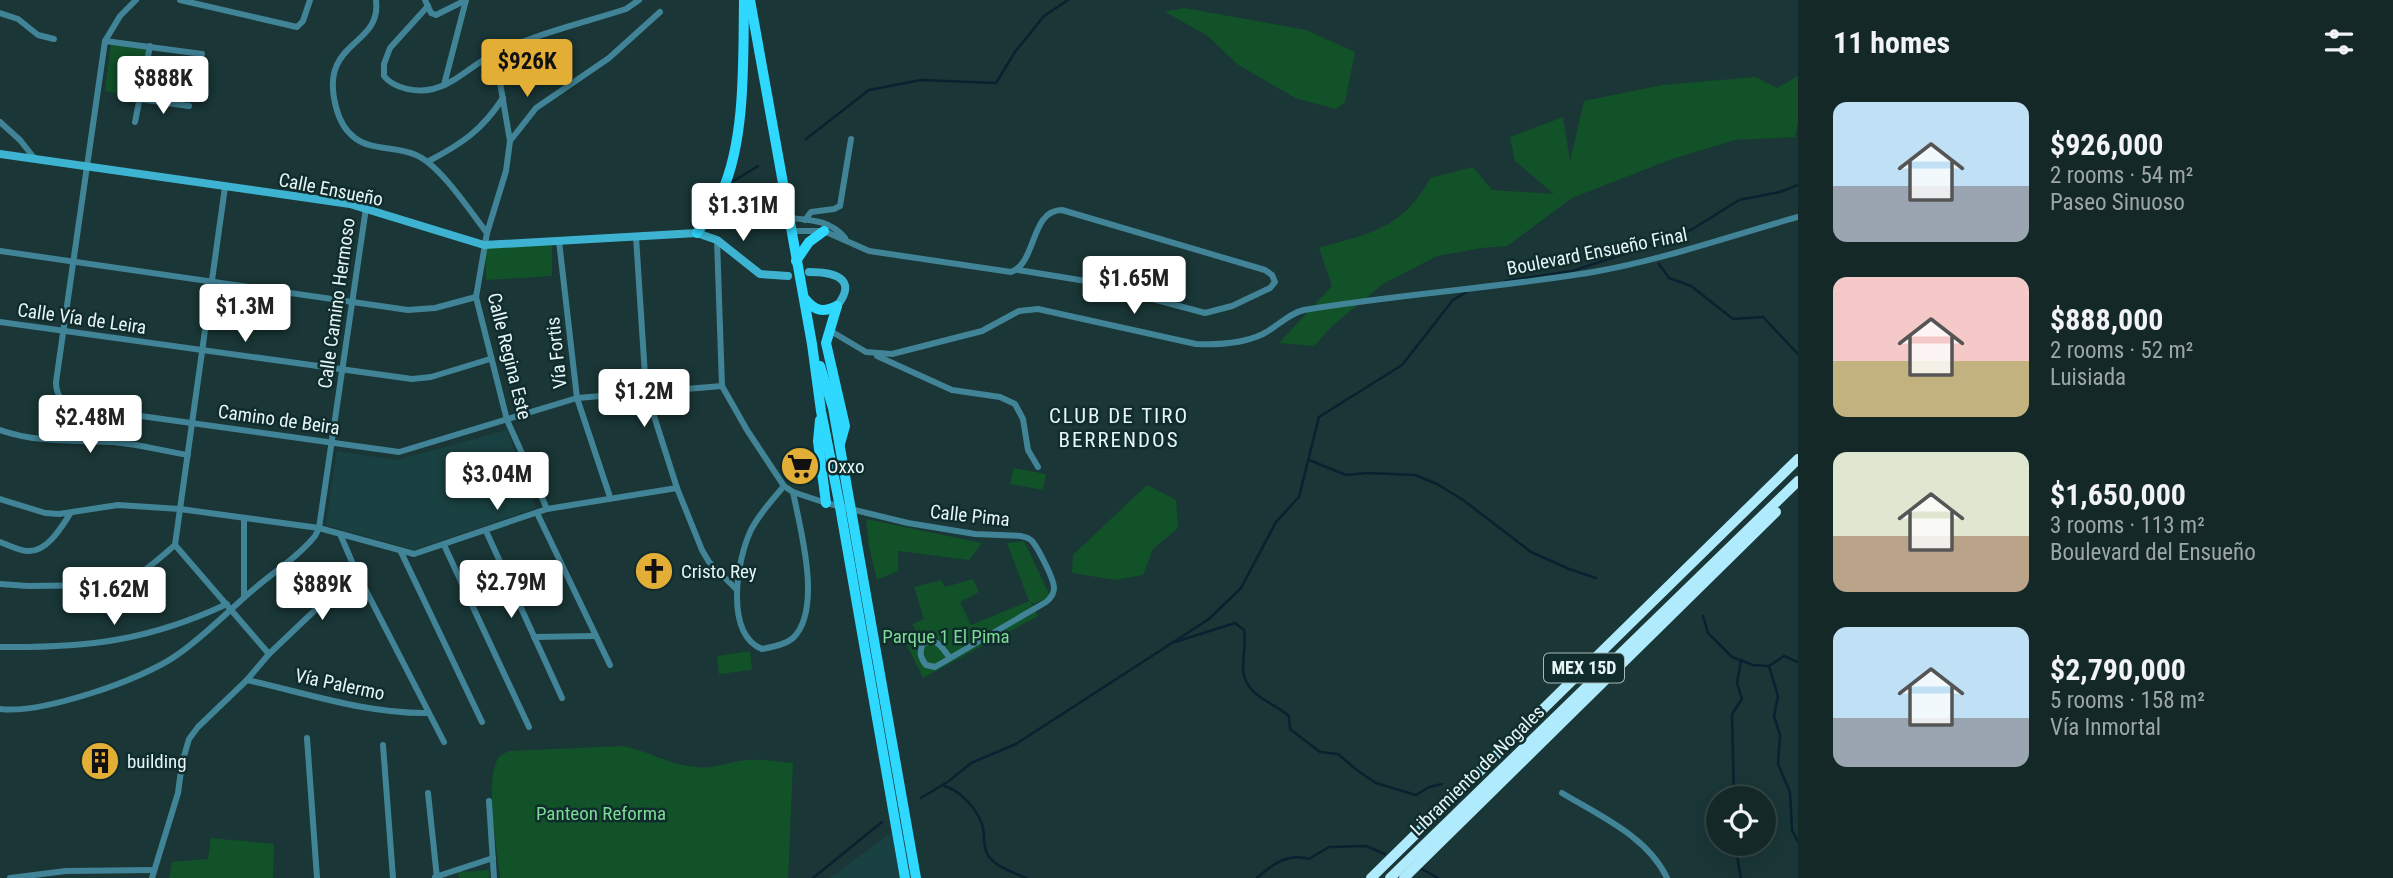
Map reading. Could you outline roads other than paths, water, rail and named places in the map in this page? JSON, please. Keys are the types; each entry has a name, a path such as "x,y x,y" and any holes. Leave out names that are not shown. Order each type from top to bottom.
{"highway":[{"name":"MEX 15D","path":"1371,878 1798,459"},
{"name":"MEX 15D","path":"1378,878 1798,468"},
{"name":"Libramiento de Nogales","path":"1390,878 1798,481"},
{"name":"Libramiento de Nogales","path":"1404,878 1798,491"}],"main road":[{"path":"697,233 722,192 735,144 742,93 744,0"},
{"path":"750,0 905,878"},
{"path":"796,261 809,242 830,231"},
{"path":"804,298 817,310 837,306"},
{"path":"837,306 829,330 827,349 845,426 840,445"},
{"path":"812,344 833,408 916,878"},
{"path":"821,411 833,408"},
{"path":"821,411 818,441 826,503"}],"street":[{"path":"136,0 120,16 105,41 202,54"},
{"path":"180,0 297,27 303,21 310,0"},
{"path":"376,0 377,10 372,24 343,54 334,68 332,85 338,116 347,131 365,144 404,150 429,161 487,233"},
{"path":"466,0 438,15 433,14 426,3 390,48 384,64 384,76 394,84 412,90 444,85 495,53 626,9 639,0"},
{"path":"444,85 466,0"},
{"path":"510,141 536,108 610,58 660,12"},
{"path":"0,13 18,19 38,35 54,39"},
{"name":"Camino de Beira","path":"105,41 62,331 56,393 66,403 76,407 390,452 408,451 577,398 722,386"},
{"path":"135,122 150,46"},
{"path":"495,53 510,141"},
{"path":"429,161 457,145 484,124 503,97"},
{"path":"139,99 189,106"},
{"path":"0,122 20,140 35,159"},
{"path":"805,220 808,214 814,211 840,206 851,139"},
{"name":"Calle Regina Este","path":"510,141 506,171 484,245 476,297 508,420 547,509"},
{"name":"Calle Ensueño","path":"0,154 366,208 484,245 697,233"},
{"path":"0,584 114,585 136,577 175,545 225,187"},
{"name":"Calle Camino Hermoso","path":"319,528 366,208"},
{"path":"789,218 824,222 830,231 848,243 869,251 1003,272 1018,270 1086,281 1205,313 1232,306 1270,288 1275,282 1272,275 1265,270 1062,210 1055,210 1046,216 1018,270"},
{"name":"Boulevard Ensueño Final","path":"875,355 892,354 982,331 1028,309 1196,344 1220,345 1262,335 1298,311 1595,271 1698,248 1798,217"},
{"path":"791,231 830,231"},
{"path":"697,233 717,240 760,274 788,276"},
{"path":"636,237 646,391 677,488 705,557 737,590"},
{"path":"717,240 722,386 784,486 793,492 852,510"},
{"name":"Vía Fortis","path":"559,241 577,398 610,497"},
{"path":"0,251 408,310 422,310 476,297"},
{"path":"809,272 826,272 842,279 846,289 837,306"},
{"name":"Calle Vía de Leira","path":"0,322 201,352 412,379 431,377 491,359"},
{"path":"829,330 866,352 952,390 1000,397 1016,404 1023,419 1028,450 1038,467"},
{"path":"0,430 40,440 114,443 188,455"},
{"path":"784,486 752,528 740,566 738,612 743,628 756,647 762,649 793,638 804,615 808,584 793,492"},
{"path":"0,499 45,513 70,514 118,505 180,509 319,528 401,552 419,554 547,509 677,488"},
{"name":"Calle Pima","path":"852,510 942,530 1021,536 1033,543 1052,579 1054,586 1051,597 1046,603 935,667 930,667 922,660 920,649 923,644 937,641 950,658"},
{"path":"537,513 610,665"},
{"path":"0,542 22,550 35,551 54,536 70,514"},
{"path":"244,518 244,597"},
{"path":"0,647 68,647 106,643 167,628 229,606 244,597 311,541 319,528"},
{"path":"486,531 562,698"},
{"path":"340,534 356,571 444,742"},
{"path":"175,545 269,654"},
{"path":"444,545 529,727"},
{"path":"401,552 482,722"},
{"path":"10,878 152,874 178,793 189,739 269,654 356,571"},
{"path":"0,709 22,710 55,703 152,669 177,655 229,606"},
{"path":"534,637 596,636"},
{"name":"Vía Palermo","path":"247,680 375,709 428,713"},
{"path":"307,738 317,878"},
{"path":"383,745 393,878"},
{"path":"428,793 436,878 493,858"},
{"path":"1562,793 1626,832 1647,849 1661,864 1667,878"},
{"path":"489,801 494,878"}],"waterway":[{"path":"806,139 869,90 921,80 996,83 1015,52 1044,16 1068,0"},
{"path":"732,182 758,166"},
{"path":"1505,281 1572,271 1627,253 1691,230 1739,200 1780,192 1798,185"},
{"path":"1659,264 1669,278 1691,286 1733,319 1763,317 1798,354"},
{"path":"921,798 949,781 971,763 1016,744 1209,619 1241,588 1276,522 1299,497 1319,417 1402,365 1453,300 1468,291"},
{"path":"1309,460 1346,475 1415,475 1437,484 1463,500 1531,552 1596,578"},
{"path":"1703,616 1708,633 1732,657 1753,665 1769,666 1784,656 1798,662"},
{"path":"1175,642 1235,623 1244,630 1245,679 1261,698 1289,716 1290,729 1320,752 1338,754 1376,783 1416,795 1429,787 1442,784"},
{"path":"1734,786 1732,714 1742,699 1737,683 1741,660"},
{"path":"1769,666 1778,696 1774,716 1780,735 1778,764 1790,792 1792,831 1798,841"},
{"path":"944,786 967,800 976,812 983,827 986,851 993,861 1026,878"},
{"path":"813,878 882,822"},
{"path":"1257,878 1281,861 1294,857 1309,859 1329,847 1366,846 1385,854"},
{"path":"1737,856 1741,878"},
{"path":"1420,868 1438,878"}],"place":[{"name":"Oxxo","path":"800,466"},
{"name":"Cristo Rey","path":"654,571"},
{"name":"building","path":"100,761"}],"district":[{"name":"CLUB DE TIRO BERRENDOS","path":"1119,428"}],"park label":[{"name":"Parque 1 El Pima","path":"946,636"},
{"name":"Panteon Reforma","path":"601,813"}]}
